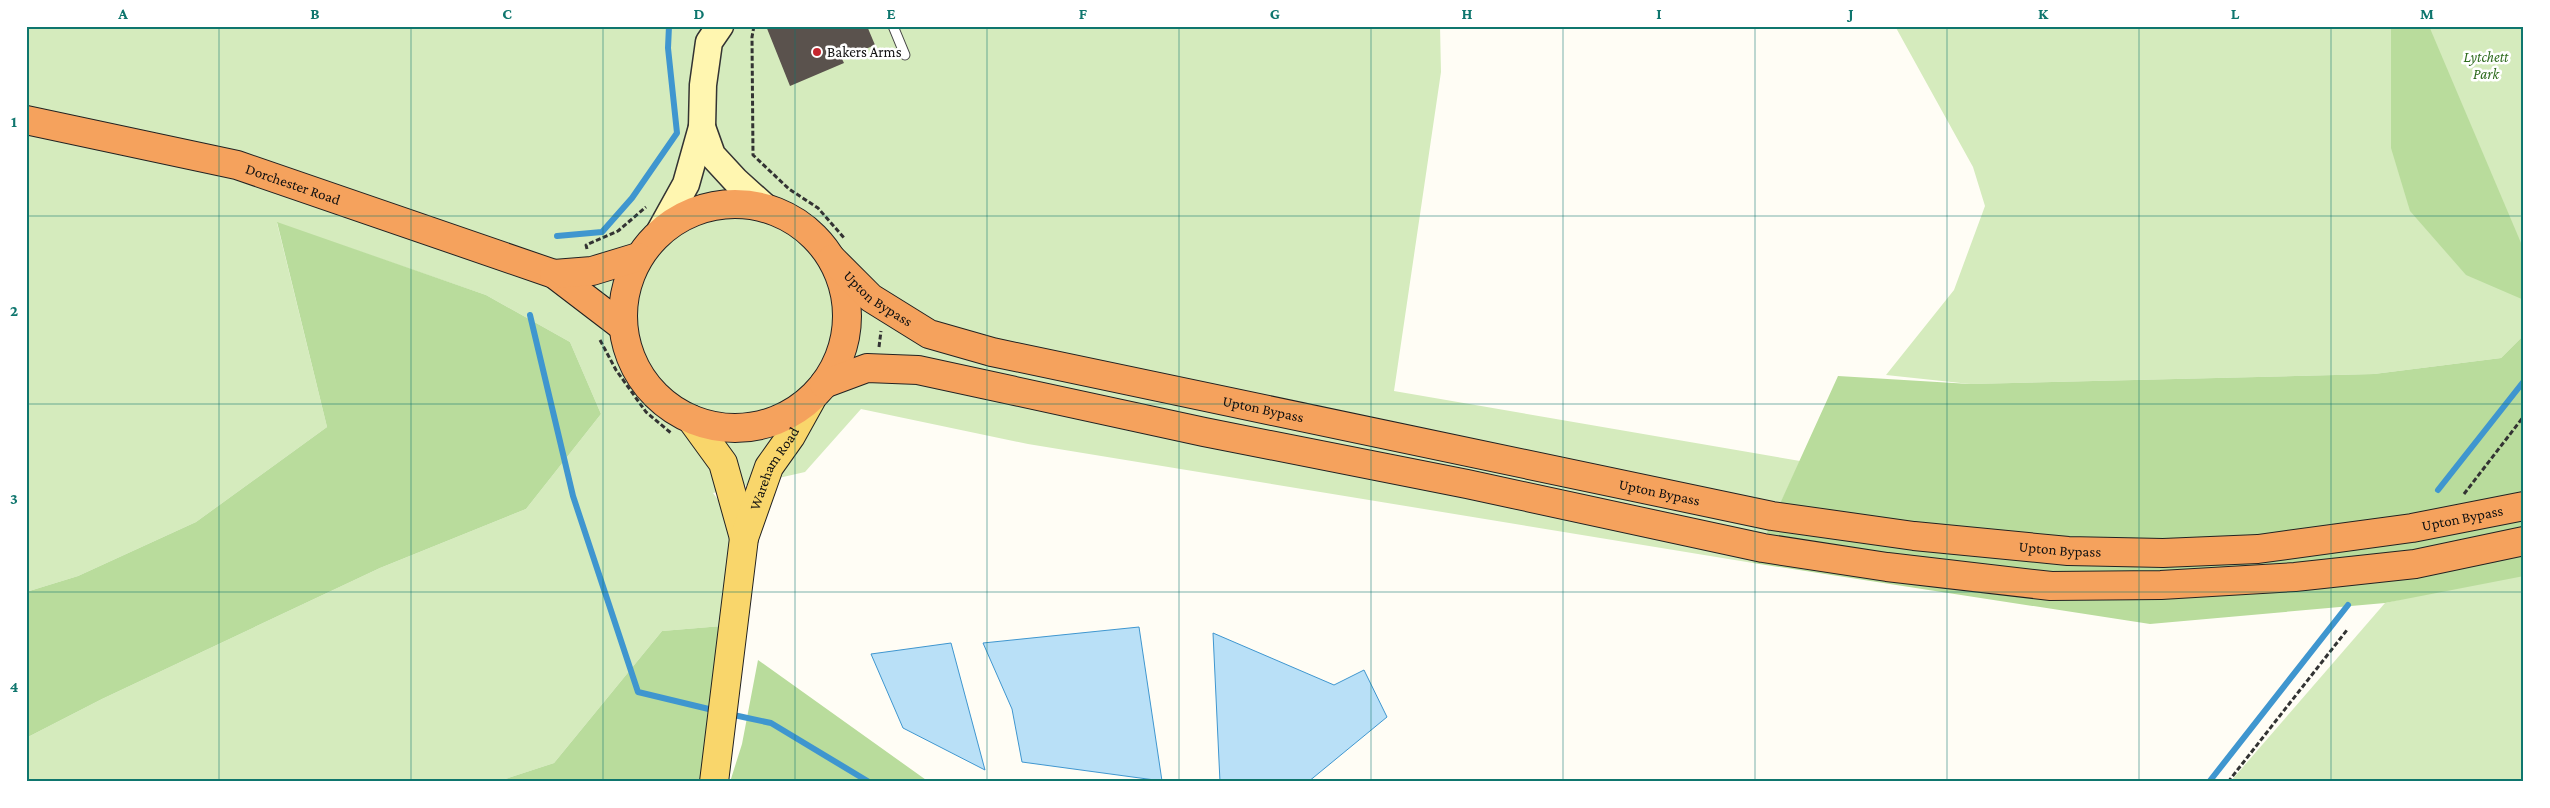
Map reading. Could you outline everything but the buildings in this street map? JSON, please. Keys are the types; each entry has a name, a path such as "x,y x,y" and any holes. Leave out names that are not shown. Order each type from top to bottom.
{"highway":[{"name":"Dorchester Road","path":"26,120 237,165 554,274 622,326"},
{"path":"817,392 838,361 846,336 847,309 843,283 832,259 815,236 792,218 765,207 728,203 691,212 660,231 638,257 625,290 622,326 629,355 644,382 665,404 684,429 762,425 786,417 817,392 867,368 918,370 1204,432 1467,484 1763,548 1887,567 2051,586 2161,585 2296,577 2415,564 2524,541"},
{"name":"Dorchester Road","path":"554,274 592,271 638,257"},
{"name":"Upton Bypass","path":"832,259 871,298 929,334 992,352 1772,516 1914,536 2068,551 2163,553 2258,549 2412,528 2524,506"}],"main road":[{"path":"660,231 686,184 702,127 709,42 720,26"},
{"path":"702,127 712,155 736,181 765,207"},
{"name":"Wareham Road","path":"715,776 744,538 769,467 791,436 817,392"},
{"name":"Wareham Road","path":"684,429 723,463 744,538"}],"lane":[{"path":"893,26 905,55"}],"path":[{"path":"586,245 618,231 651,202"},
{"path":"600,340 616,370 646,412 684,429"},
{"path":"2463,495 2524,416"},
{"path":"2228,782 2347,630"}],"green space":[{"path":"26,26 1440,26 1441,72 1394,391 1800,461 1753,563 1028,444 861,409 805,472 713,493 729,514 730,543 722,626 662,631 554,763 496,782 26,782 26,738 102,699 380,568 526,509 601,414 570,342 486,295 277,223 327,427 196,522 78,576 26,592"},
{"name":"Lytchett Park","path":"1895,26 2524,26 2524,335 2501,358 2374,374 1970,384 1886,375 1954,290 1985,206 1973,167"},
{"path":"2391,26 2429,26 2524,250 2524,300 2466,275 2410,211 2391,148"},
{"path":"277,222 486,295 570,342 601,414 526,509 380,568 102,699 26,738 26,592 78,576 196,522 327,427"},
{"path":"2524,335 2524,576 2385,603 2150,624 1753,563 1838,376 1970,384 2374,374 2501,358"},
{"path":"2524,571 2524,782 2230,782 2385,603"},
{"path":"722,626 702,782 496,782 554,763 662,631"},
{"path":"758,660 929,782 730,782 742,744"}],"water":[{"path":"1139,627 1162,781 1022,762 1012,709 983,643"},
{"path":"1213,633 1334,685 1364,670 1387,717 1308,782 1220,782"},
{"path":"951,643 985,770 903,728 871,654"}],"waterway":[{"path":"557,236 602,232 632,198 677,133 668,48 669,26"},
{"path":"530,315 573,496 638,692 717,711"},
{"path":"2438,490 2524,381"},
{"path":"2209,782 2348,605"},
{"path":"729,714 771,723 869,782"}],"place":[{"name":"Bakers Arms","path":"817,52"}]}
